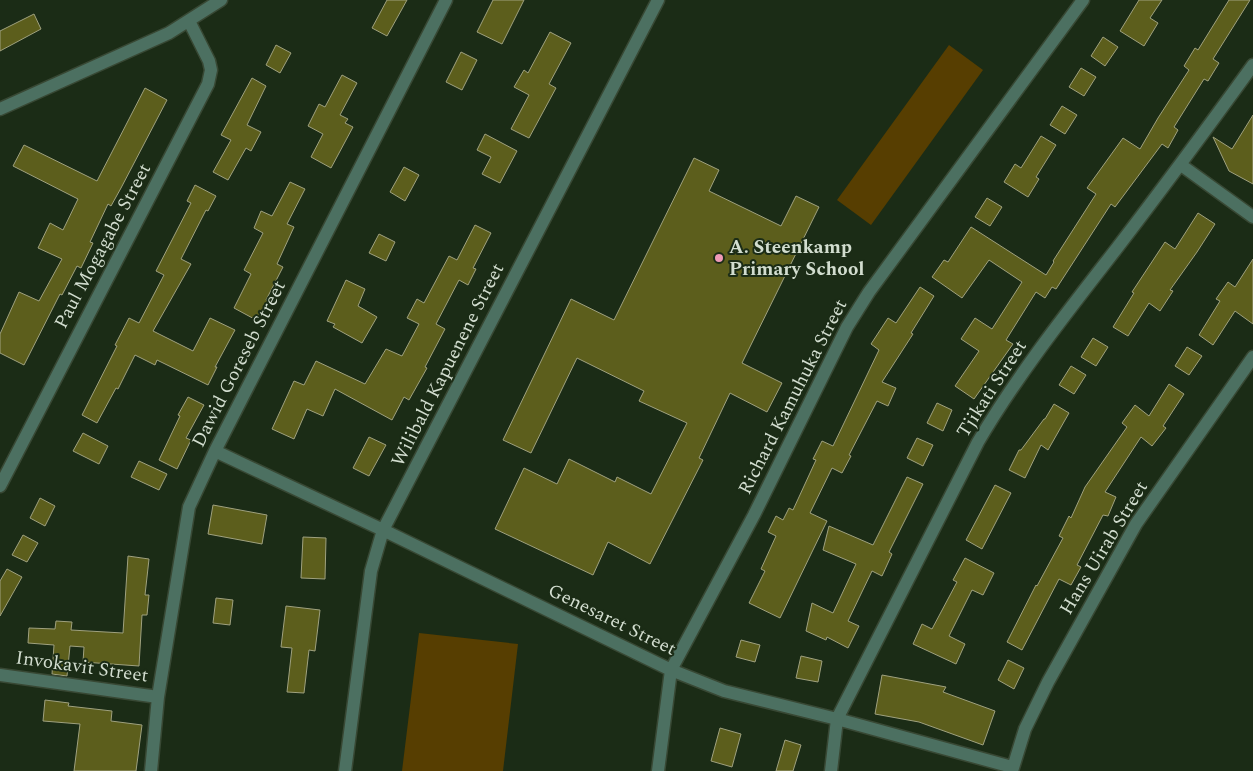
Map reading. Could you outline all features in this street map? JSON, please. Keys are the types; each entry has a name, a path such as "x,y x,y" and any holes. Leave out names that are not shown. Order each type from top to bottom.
{"street":[{"path":"0,109 169,33 221,0"},
{"name":"Dawid Goreseb Street","path":"151,771 158,697 189,507 446,0"},
{"name":"Wilibald Kapuenene Street","path":"345,771 371,571 383,530 658,0"},
{"name":"Richard Kamuhuka Street","path":"658,771 671,670 754,515 846,327 869,292 1083,0"},
{"name":"Paul Mogagabe Street","path":"0,486 208,84 211,70 209,61 189,21"},
{"name":"Tjikati Street","path":"831,771 837,720 978,442 991,420 1004,399 1181,165 1253,65"},
{"path":"1181,165 1253,217"},
{"name":"Hans Uirab Street","path":"1012,769 1025,729 1048,682 1136,524 1253,357"},
{"name":"Genesaret Street","path":"216,452 383,530 671,670 724,691 837,720 1012,769"},
{"name":"Invokavit Street","path":"0,675 158,697"}],"shaded area":[{"path":"949,45 983,70 871,225 837,200"},
{"path":"419,633 518,644 503,771 402,771"}],"building":[{"path":"387,0 407,0 387,36 372,28"},
{"path":"493,0 524,0 502,44 477,32"},
{"path":"1139,0 1162,0 1150,18 1158,23 1144,46 1120,31"},
{"path":"1229,0 1250,0 1213,59 1219,63 1208,81 1204,79 1174,127 1178,130 1168,148 1162,144 1115,207 1111,204 1056,289 1052,287 1045,298 1036,292 1006,340 1013,344 974,399 955,386 979,351 961,339 975,318 992,329 1022,282 989,260 962,298 932,277 944,260 948,262 971,227 1046,275 1096,194 1087,188 1123,138 1140,149 1189,70 1184,66 1195,48 1198,50"},
{"path":"34,14 41,29 0,51 0,31"},
{"path":"550,32 571,43 549,84 556,88 529,138 511,129 529,95 514,87 524,70 528,73"},
{"path":"1103,37 1118,47 1105,66 1091,56"},
{"path":"276,45 291,53 280,73 266,65"},
{"path":"461,52 477,60 462,90 446,82"},
{"path":"1081,68 1096,77 1084,96 1069,87"},
{"path":"342,75 357,83 340,115 348,119 345,123 353,127 331,168 311,157 323,134 308,126 319,104 325,107"},
{"path":"252,78 266,86 247,125 261,132 251,151 246,148 228,180 213,172 231,140 221,135"},
{"path":"145,88 167,100 111,206 108,204 90,242 93,243 81,268 77,266 62,295 60,294 24,365 0,353 0,334 19,292 39,301 62,259 38,248 50,223 63,230 78,199 13,166 24,145 97,181"},
{"path":"1062,106 1077,115 1065,134 1050,125"},
{"path":"1253,115 1253,184 1229,171 1213,137 1232,149"},
{"path":"485,134 517,151 500,183 482,174 491,157 477,150"},
{"path":"1041,136 1056,145 1036,177 1039,179 1028,197 1004,182 1015,164 1021,168"},
{"path":"694,158 719,170 709,191 781,226 796,196 819,207 742,363 782,383 767,412 730,393 699,458 703,460 650,564 608,542 593,575 495,529 524,468 557,484 569,459 615,482 617,477 651,494 687,423 639,401 644,391 577,358 531,453 503,440 571,299 614,320"},
{"path":"404,167 419,175 405,201 390,192"},
{"path":"290,182 305,189 287,224 294,227 277,264 283,267 266,300 268,301 258,321 234,308 251,274 244,270 263,233 254,228 261,211 272,216"},
{"path":"195,185 216,196 208,211 206,210 181,259 191,264 153,331 193,351 210,318 235,330 215,367 217,367 208,385 157,360 155,365 135,355 118,389 116,388 97,423 82,415 129,318 139,323 164,275 156,271 191,203 187,201"},
{"path":"987,198 1002,207 990,226 975,217"},
{"path":"1198,213 1215,224 1170,290 1173,291 1160,311 1149,303 1128,336 1113,327 1134,293 1132,292 1165,242 1175,249"},
{"path":"475,225 491,233 473,268 476,269 468,285 459,280 436,324 445,329 425,367 427,368 409,400 404,397 392,420 335,389 323,416 307,409 294,439 272,429 294,381 304,385 316,361 365,384 386,349 402,356 419,324 407,318 417,299 424,303 449,256 457,260"},
{"path":"379,234 395,242 386,261 369,253"},
{"path":"1253,259 1253,324 1235,311 1213,345 1199,335 1220,301 1216,299 1228,282 1235,287"},
{"path":"346,280 365,289 358,306 377,317 362,343 333,327 335,324 327,321"},
{"path":"920,287 934,296 911,333 913,334 882,382 896,388 888,406 877,401 849,455 851,456 842,473 832,468 810,513 827,521 780,618 749,603 765,571 761,569 776,536 768,532 776,516 783,520 789,508 793,510 816,460 813,459 822,441 833,446 879,350 871,344 888,318 896,323"},
{"path":"1093,338 1108,347 1096,366 1081,357"},
{"path":"1187,347 1202,356 1189,375 1175,366"},
{"path":"1071,366 1086,375 1074,394 1059,385"},
{"path":"1169,384 1184,394 1163,426 1166,428 1152,446 1141,437 1105,492 1116,497 1108,516 1103,515 1077,565 1081,567 1071,585 1059,579 1022,650 1007,642 1063,538 1059,536 1069,516 1071,518 1085,487 1127,427 1122,423 1135,405 1149,416"},
{"path":"188,397 204,405 186,438 191,440 177,469 159,460 180,416 178,415"},
{"path":"937,403 952,410 943,431 927,423"},
{"path":"1054,404 1069,413 1048,450 1041,445 1025,478 1009,470 1019,450 1021,450 1045,419"},
{"path":"83,433 108,446 99,464 73,451"},
{"path":"369,437 386,445 369,476 353,468"},
{"path":"917,438 933,445 923,466 907,458"},
{"path":"139,461 167,474 159,490 131,477"},
{"path":"907,477 923,484 889,552 892,554 882,576 872,571 848,621 859,626 848,648 827,637 826,640 806,631 812,603 833,613 856,564 823,550 829,526 873,545"},
{"path":"995,485 1011,493 982,549 966,540"},
{"path":"40,498 55,506 45,526 30,518"},
{"path":"213,505 267,515 262,544 208,534"},
{"path":"23,535 38,543 27,562 12,555"},
{"path":"303,537 326,538 325,579 301,578"},
{"path":"128,556 149,559 145,595 149,595 147,615 142,615 139,666 83,662 84,647 70,646 67,676 52,674 54,645 28,643 29,628 55,629 56,621 72,622 71,630 123,633"},
{"path":"965,558 994,573 983,595 972,590 949,636 965,644 956,664 913,644 922,624 932,629 957,582 953,580"},
{"path":"7,569 22,577 0,616 0,581"},
{"path":"216,598 233,600 230,625 213,623"},
{"path":"286,606 320,610 315,651 309,650 304,693 287,692 292,648 281,647"},
{"path":"741,640 760,645 755,662 736,657"},
{"path":"801,656 822,661 818,682 796,678"},
{"path":"1008,660 1024,668 1014,689 998,680"},
{"path":"882,675 946,687 943,692 995,711 983,745 919,722 875,714"},
{"path":"45,700 69,703 68,706 112,711 111,721 142,725 136,771 74,771 80,724 43,721"},
{"path":"720,728 741,734 732,767 711,761"},
{"path":"785,740 801,745 793,771 776,771"}],"place":[{"name":"A. Steenkamp Primary School","path":"719,258"}]}
